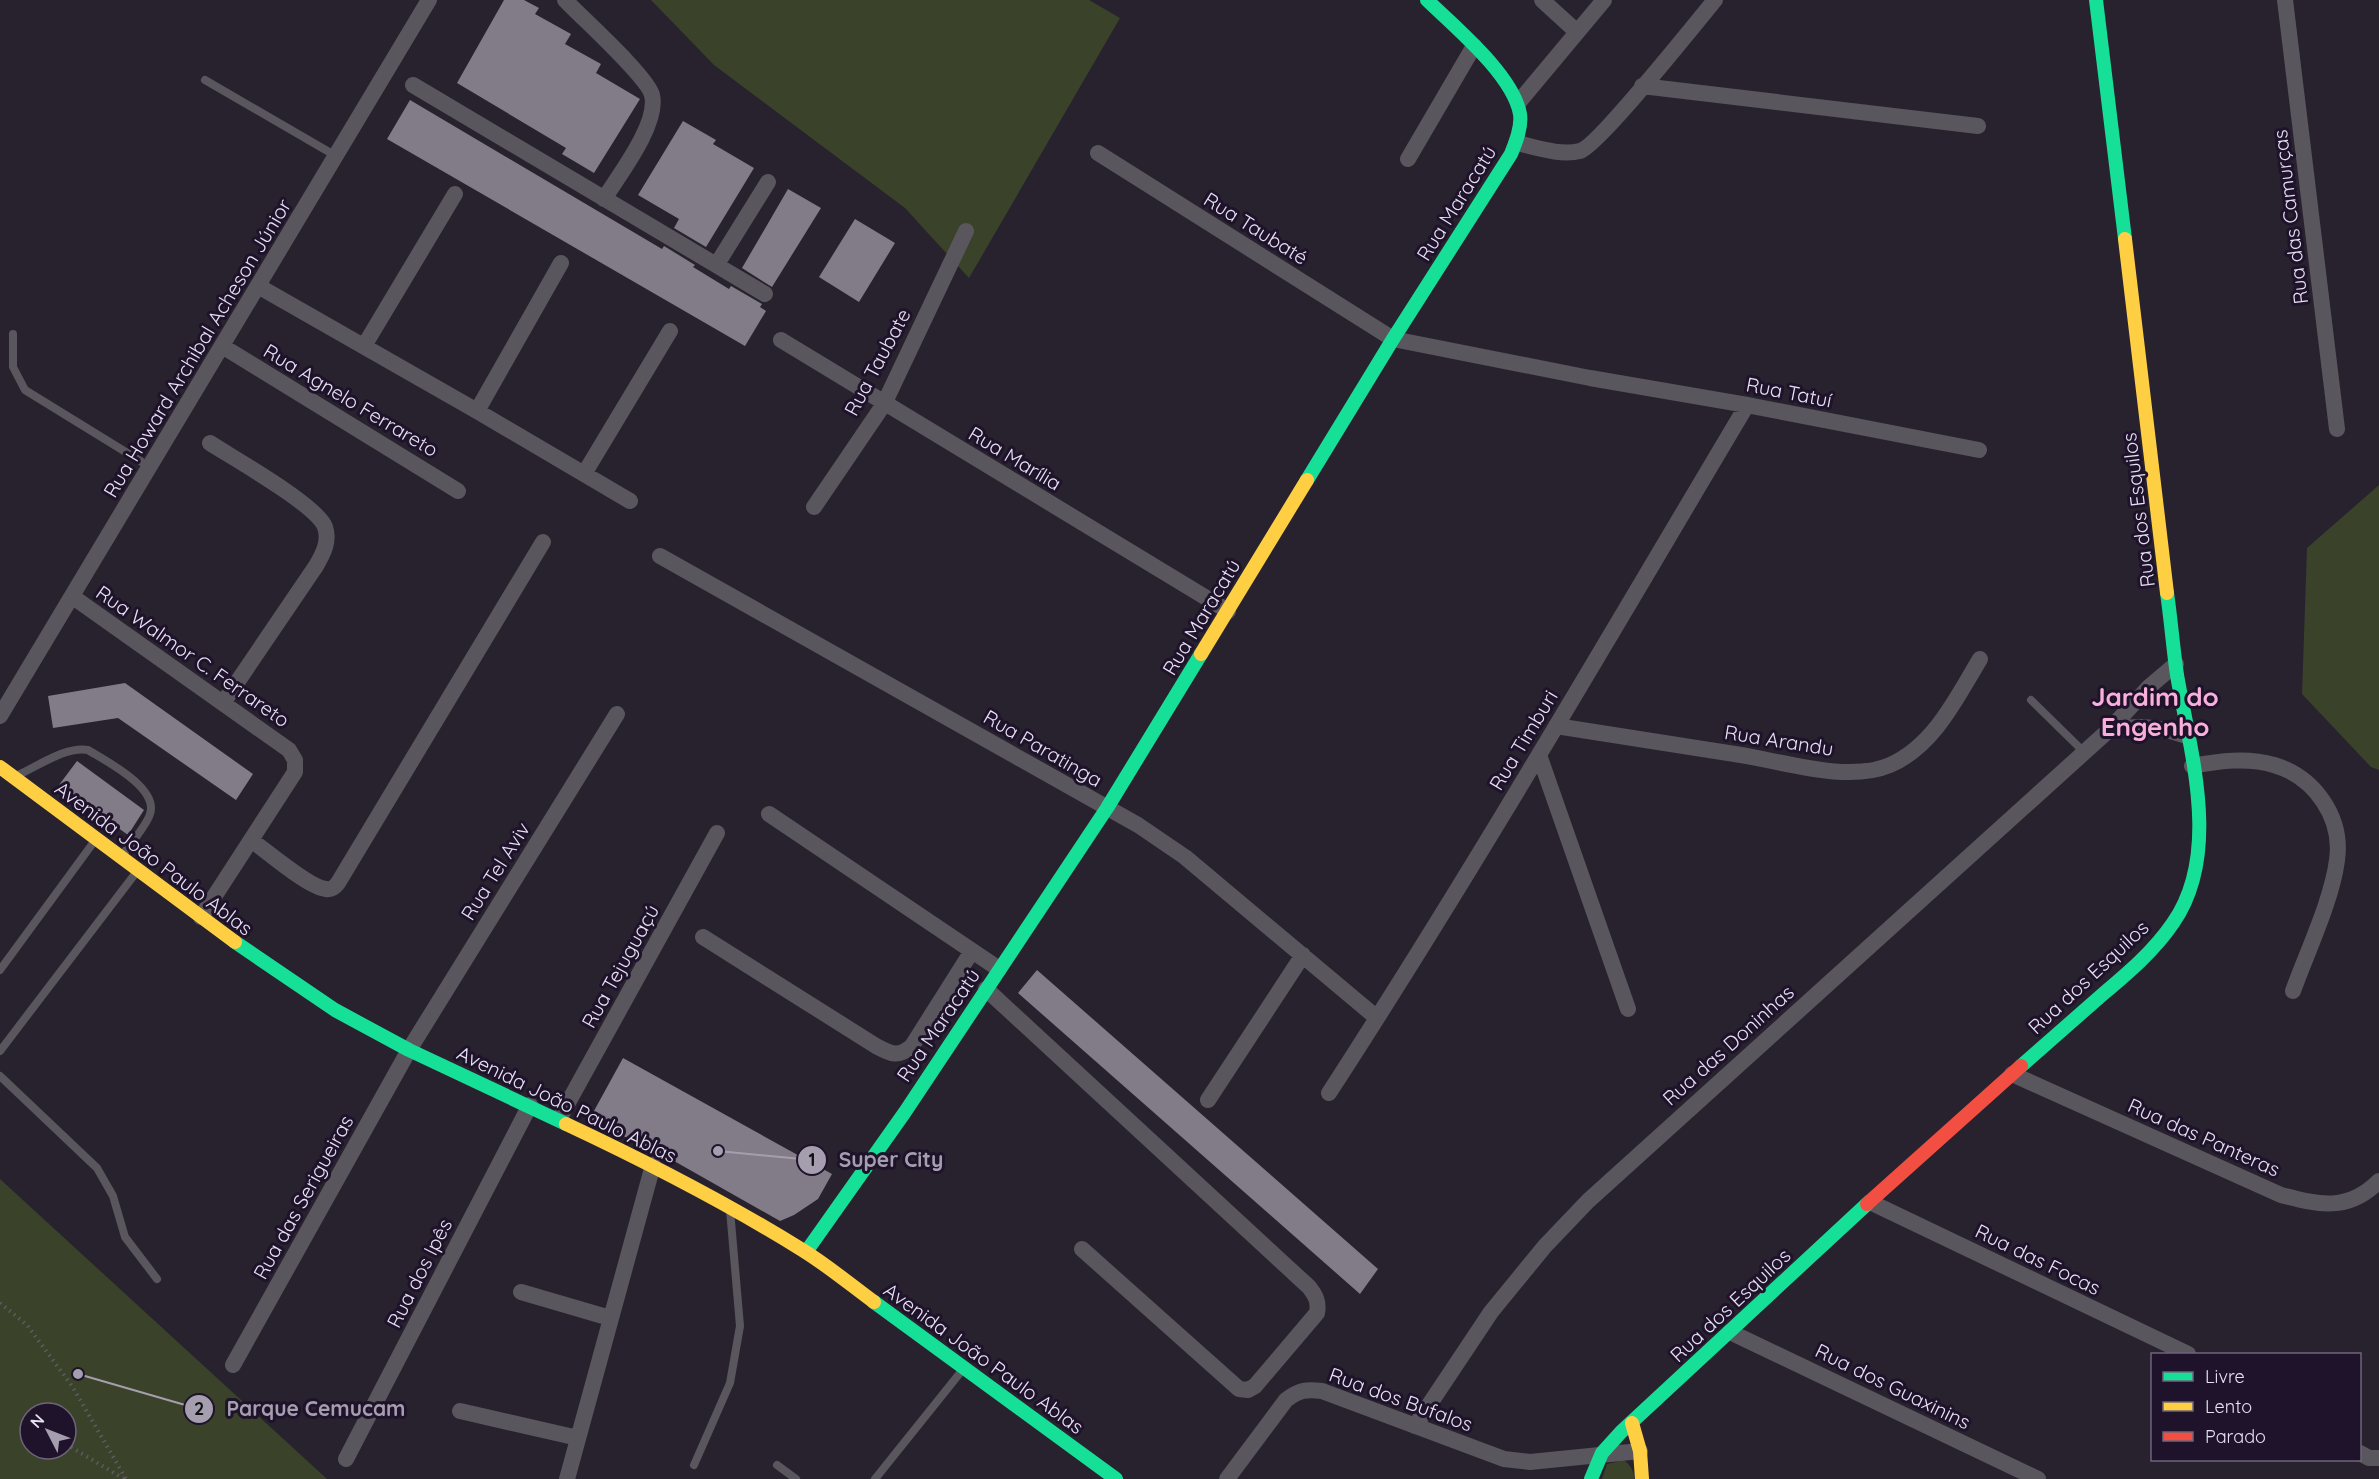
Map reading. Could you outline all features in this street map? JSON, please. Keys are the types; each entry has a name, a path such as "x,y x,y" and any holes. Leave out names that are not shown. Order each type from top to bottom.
{"street":[{"name":"Rua Howard Archibal Acheson Júnior","path":"0,716 429,0"},
{"path":"565,0 639,75 652,95 651,112 645,132 604,199"},
{"path":"1427,0 1474,46 1509,87 1518,103 1604,0"},
{"path":"1542,0 1577,32"},
{"path":"1516,143 1567,153 1582,151 1610,125 1715,0"},
{"name":"Rua dos Esquilos","path":"1591,1479 1602,1453 1611,1442 1870,1202 2130,971 2156,944 2178,916 2191,890 2199,827 2176,664 2096,0"},
{"name":"Rua das Camurças","path":"2285,0 2337,429"},
{"path":"1408,159 1474,46"},
{"path":"413,86 765,294"},
{"path":"1642,86 1978,126"},
{"name":"Rua Maracatú","path":"806,1252 905,1112 1107,808 1393,339 1516,143 1521,116 1518,103"},
{"name":"Rua Taubaté","path":"1098,153 1393,339"},
{"path":"717,264 768,182"},
{"path":"364,346 455,194"},
{"name":"Rua Taubate","path":"814,507 884,404 966,231"},
{"path":"477,411 561,263"},
{"path":"258,286 630,501"},
{"path":"584,474 670,331"},
{"name":"Rua Tatuí","path":"1393,339 1979,450"},
{"name":"Rua Marília","path":"781,340 1228,611"},
{"name":"Rua Agnelo Ferrareto","path":"222,346 458,490"},
{"name":"Rua Timburi","path":"1329,1093 1539,755 1747,405"},
{"path":"210,443 309,508 325,527 326,542 324,552 316,566 223,703"},
{"path":"201,917 251,840 311,884 326,890 333,889 543,542"},
{"name":"Rua Paratinga","path":"660,556 1138,825 1185,857 1377,1018"},
{"name":"Rua Walmor C. Ferrareto","path":"72,597 289,750 296,760 295,772 251,840"},
{"name":"Rua Arandu","path":"1556,726 1755,757 1810,770 1859,772 1889,766 1913,751 1943,721 1980,658"},
{"name":"Rua das Doninhas","path":"1415,1426 1491,1312 1545,1246 1588,1201 2109,730 2150,686 2176,664"},
{"name":"Rua Tel Aviv","path":"409,1050 617,714"},
{"path":"2109,730 2141,725 2162,728 2187,736"},
{"path":"1539,755 1628,1009"},
{"path":"2192,766 2222,760 2275,765 2294,774 2309,785 2323,799 2332,815 2337,837 2338,857 2334,879 2293,991"},
{"name":"Avenida João Paulo Ablas","path":"0,767 272,969 335,1010 409,1050 530,1105 652,1165 806,1252 1115,1479"},
{"path":"769,814 999,969"},
{"name":"Rua Tejuguaçú","path":"559,1119 717,833"},
{"path":"703,937 876,1046 896,1054 904,1053 912,1046 972,951"},
{"path":"1208,1100 1303,955"},
{"path":"986,989 1309,1287 1316,1296 1317,1314 1255,1386 1248,1390 1239,1389 1082,1249"},
{"name":"Rua das Serigueiras","path":"233,1365 409,1050"},
{"name":"Rua das Panteras","path":"2012,1074 2281,1195 2313,1204 2336,1204 2359,1197 2379,1180"},
{"name":"Rua dos Ipês","path":"346,1459 530,1105"},
{"path":"567,1479 652,1165"},
{"name":"Rua das Focas","path":"1870,1202 2186,1353"},
{"path":"521,1292 610,1318"},
{"name":"Rua dos Guaxinins","path":"1730,1332 2038,1479"},
{"name":"Rua dos Bufalos","path":"1227,1479 1274,1414 1298,1390 1322,1392 1504,1459 1530,1462 1640,1451"},
{"path":"460,1411 578,1437"},
{"path":"1632,1423 1640,1451 1642,1479"},
{"path":"2361,1454 2369,1458 2379,1458"}],"lane":[{"path":"205,80 336,156"},
{"path":"13,334 13,367 25,390 150,467"},
{"path":"2031,700 2084,752"},
{"path":"14,777 80,749 88,750 135,780 151,803 150,814 121,857"},
{"path":"0,970 96,839"},
{"path":"0,1051 138,869"},
{"path":"0,1076 97,1168 113,1196 125,1237 157,1279"},
{"path":"694,1465 730,1383 740,1326 730,1207"},
{"path":"875,1479 964,1368"},
{"path":"777,1465 796,1479"}],"path":[{"path":"0,1303 27,1325 72,1386 125,1479"},
{"path":"78,1450 125,1479"}],"green space":[{"path":"651,0 1089,0 1120,18 969,278 905,208 714,65"},
{"path":"2379,485 2379,770 2371,767 2302,694 2307,548"},
{"path":"0,1179 327,1479 0,1479"},
{"path":"1624,1460 1632,1469 1634,1479 1602,1479 1607,1464"}],"building":[{"path":"504,0 524,0 539,8 535,14 571,34 565,44 601,64 596,73 640,99 594,173 562,154 566,148 457,83"},
{"path":"410,100 662,249 664,246 729,289 731,286 762,304 760,307 766,311 745,346 387,139"},
{"path":"683,121 716,140 713,144 754,168 706,247 674,228 679,219 638,195"},
{"path":"788,189 821,208 772,287 742,268"},
{"path":"855,219 895,243 859,302 819,277"},
{"path":"125,683 253,774 236,800 118,718 53,728 48,696"},
{"path":"77,761 144,810 128,835 59,785"},
{"path":"1037,970 1378,1269 1360,1294 1018,993"},
{"path":"623,1058 832,1174 818,1199 794,1215 780,1221 660,1153 589,1120"}],"traffic: fast":[{"path":"1307,480 1393,339 1511,154 1518,134 1520,114 1515,99 1506,84 1481,52 1427,0"},
{"path":"2096,0 2125,239"},
{"path":"2021,1066 2149,952 2173,923 2188,895 2196,865 2199,834 2198,801 2177,675 2167,593"},
{"path":"806,1252 905,1112 1107,808 1201,654"},
{"path":"235,942 335,1010 409,1050 566,1124"},
{"path":"1591,1479 1602,1453 1621,1432 1867,1204"},
{"path":"874,1302 1116,1479"}],"traffic: slow":[{"path":"2125,239 2167,593"},
{"path":"1201,654 1307,480"},
{"path":"0,767 235,942"},
{"path":"566,1124 657,1168 746,1216 831,1269 874,1302"},
{"path":"1632,1423 1640,1451 1642,1479"}],"traffic: jam":[{"path":"1867,1204 2021,1066"}],"place":[{"name":"Super City","path":"718,1151"},
{"name":"Parque Cemucam","path":"78,1374"}],"district":[{"name":"Jardim do Engenho","path":"2155,711"}]}
